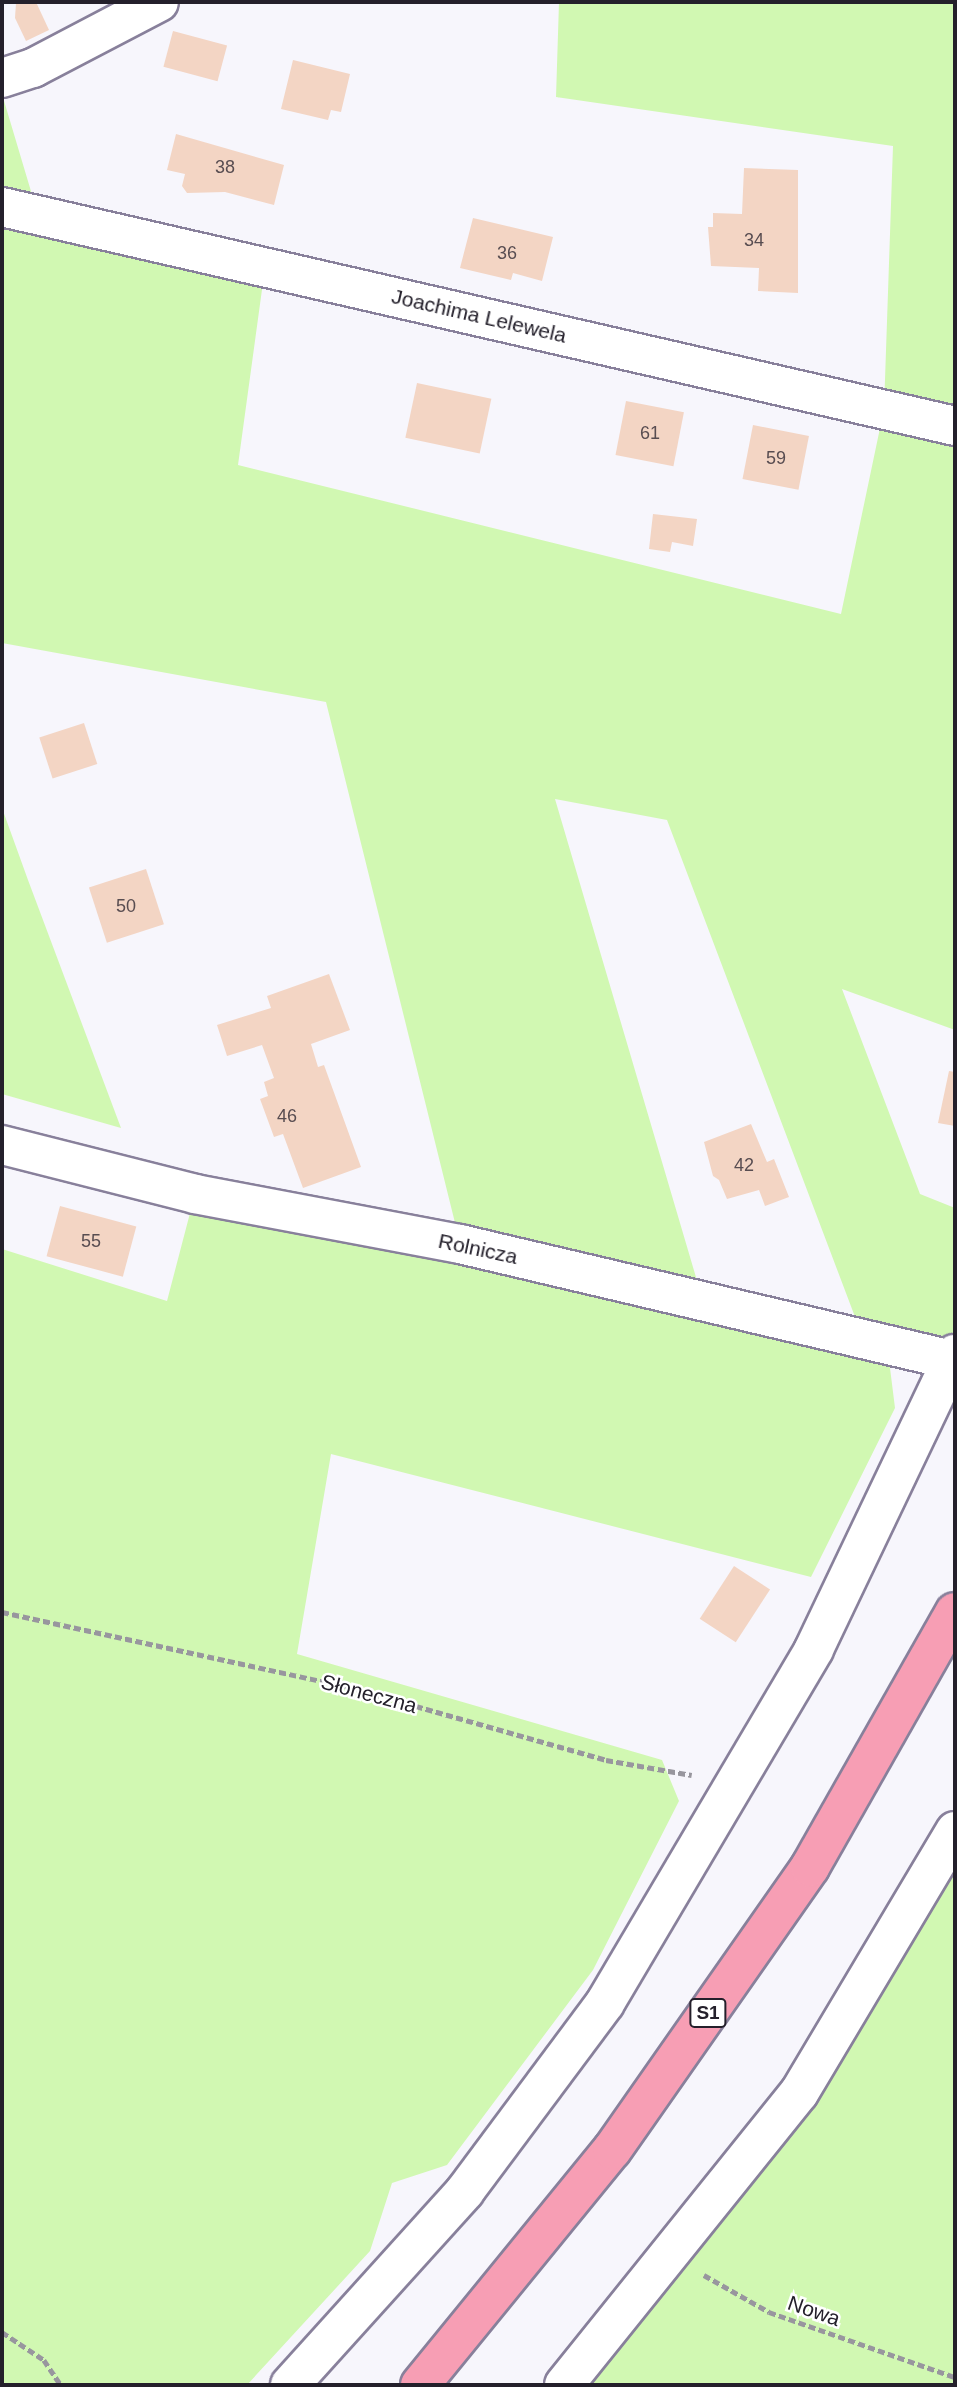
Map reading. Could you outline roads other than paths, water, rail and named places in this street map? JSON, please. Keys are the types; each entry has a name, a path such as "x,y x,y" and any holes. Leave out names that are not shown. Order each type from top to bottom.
{"highway":[{"name":"S1","path":"420,2385 612,2150 810,1867 955,1612"}],"street":[{"path":"2,78 33,68 159,2"},
{"name":"Joachima Lelewela","path":"2,207 955,426"},
{"name":"Rolnicza","path":"2,1145 195,1194 460,1244 954,1357"},
{"path":"290,2385 465,2191 605,2003 814,1649 954,1357"},
{"path":"564,2385 671,2257 799,2093 951,1847"}]}
